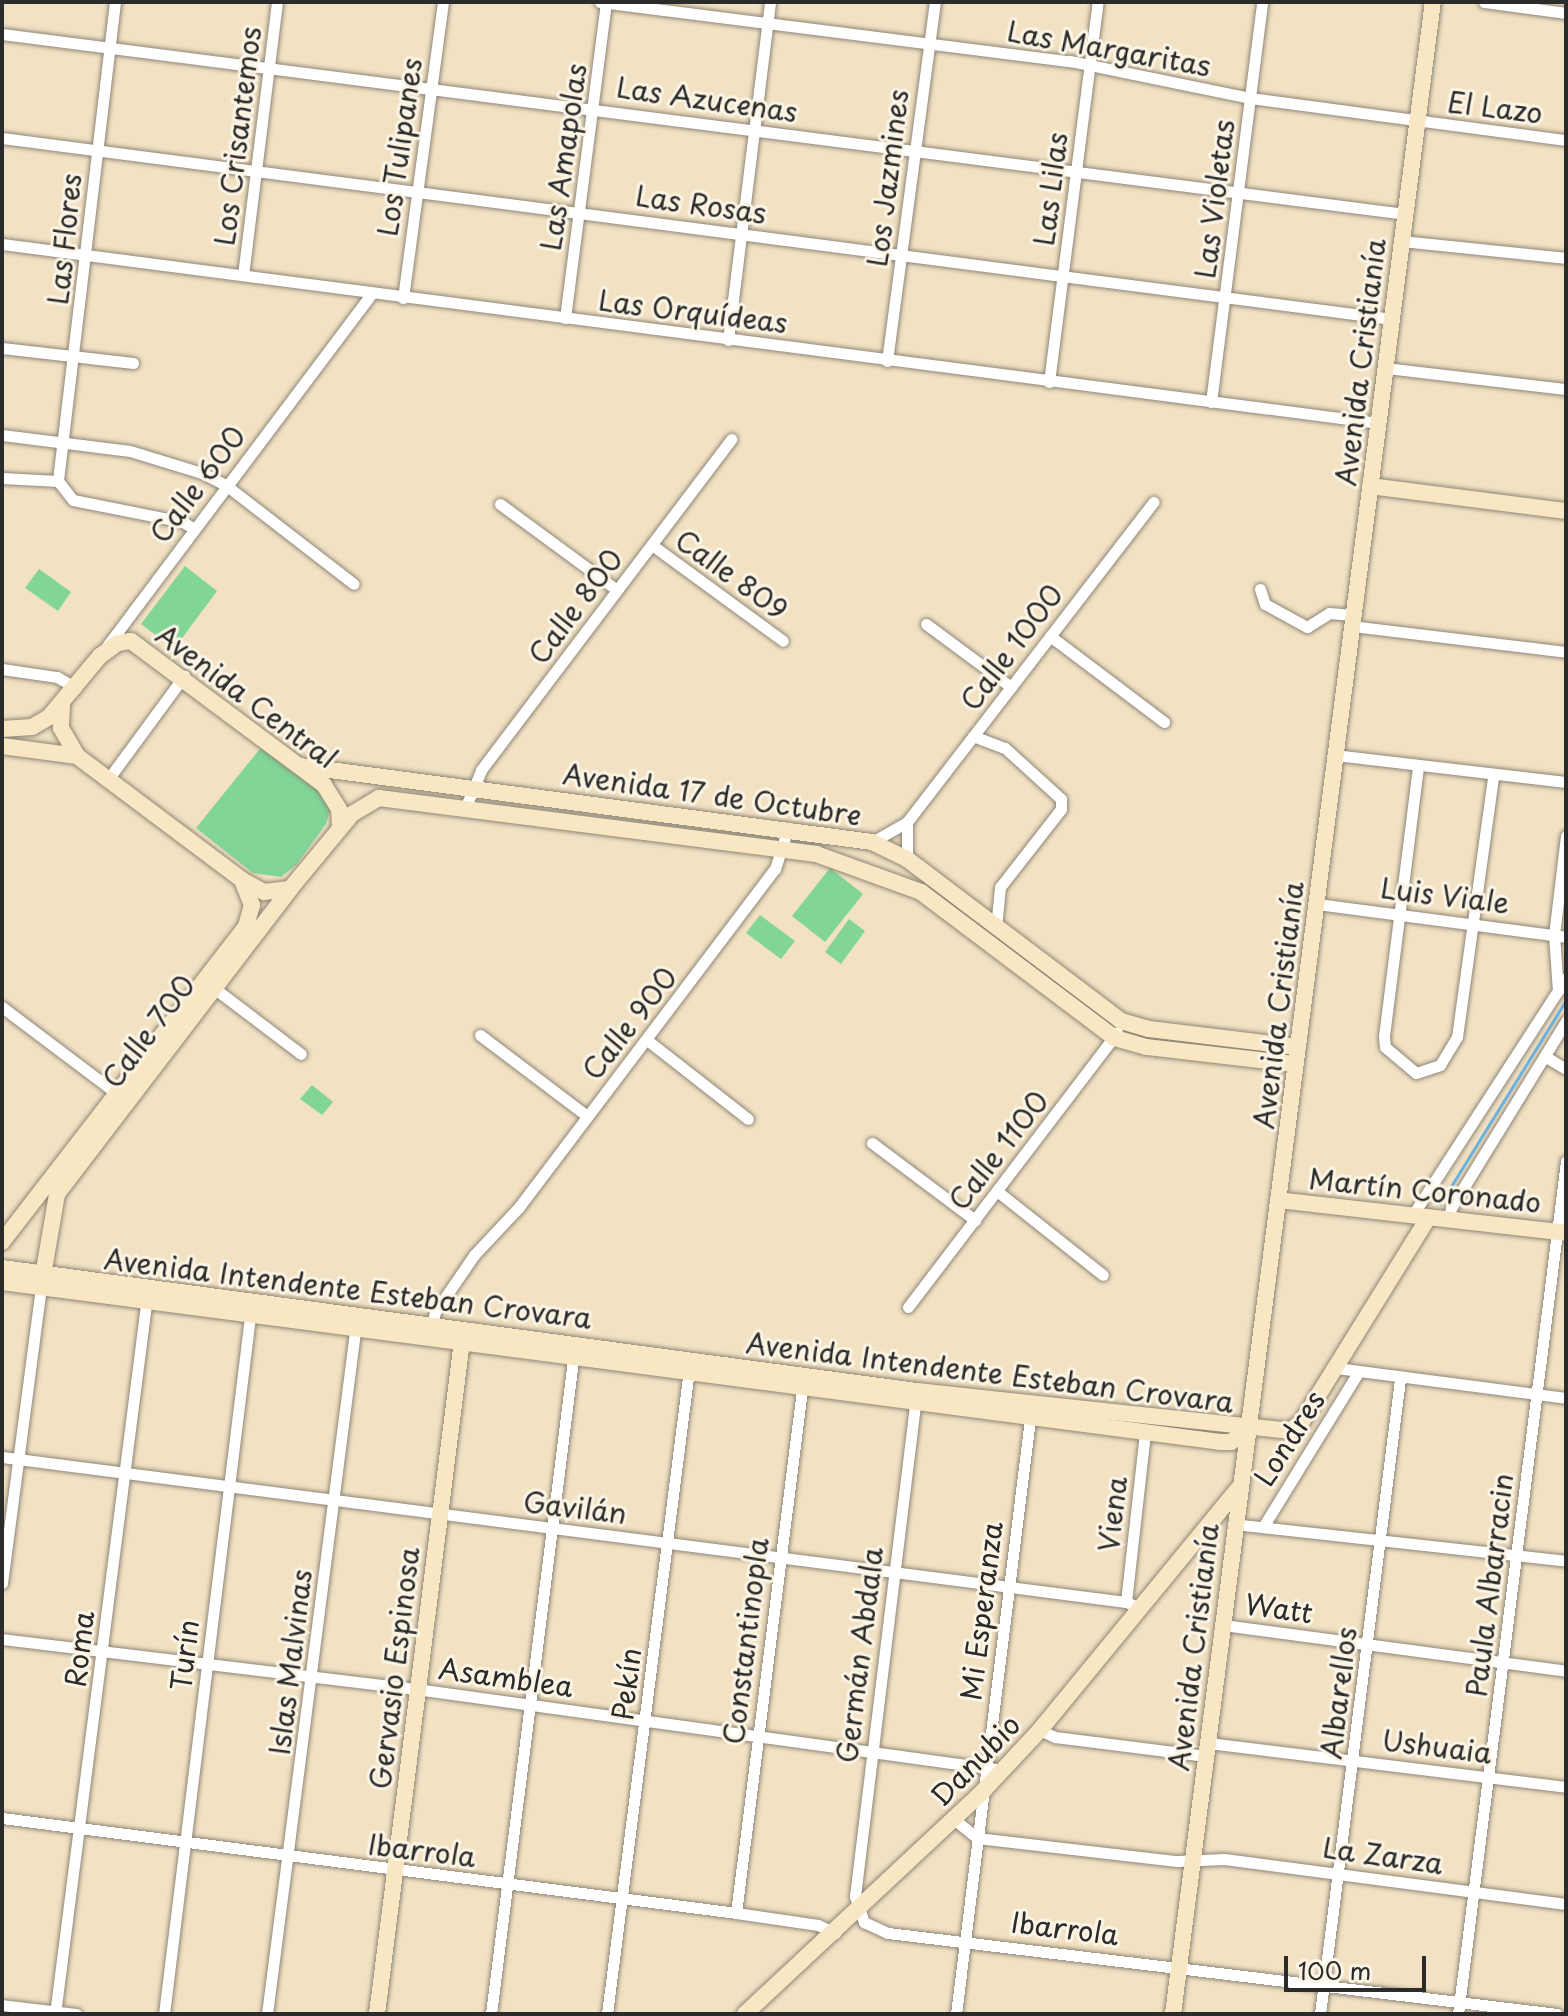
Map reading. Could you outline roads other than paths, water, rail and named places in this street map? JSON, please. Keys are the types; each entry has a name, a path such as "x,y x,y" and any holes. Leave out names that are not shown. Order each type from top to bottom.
{"main road":[{"name":"Avenida Cristianía","path":"1173,2014 1234,1521 1433,2"},
{"path":"1370,486 1566,511"},
{"name":"Avenida Central","path":"100,656 118,643 141,646 184,676 330,791 340,827"},
{"name":"Calle 600","path":"62,706 100,656"},
{"path":"2,729 32,727 62,706"},
{"path":"62,706 61,728 77,756 242,880 264,892 290,889"},
{"path":"2,746 77,756"},
{"name":"Avenida 17 de Octubre","path":"300,766 788,828 872,842 907,859 931,876 1121,1021 1149,1029 1296,1055"},
{"name":"Avenida 17 de Octubre","path":"340,827 360,807 379,798 466,806 783,850 857,866 921,892 1115,1038 1147,1047 1296,1055"},
{"name":"Calle 700","path":"2,1242 121,1097 208,984 340,827"},
{"name":"Calle 700","path":"208,984 249,921 251,896 242,880"},
{"name":"Calle 700","path":"42,1280 54,1200 121,1097"},
{"name":"Martín Coronado","path":"1278,1200 1560,1232"},
{"path":"1247,1430 1296,1428 1336,1368 1420,1217"},
{"name":"Avenida Intendente Esteban Crovara","path":"2,1268 42,1280 147,1295 916,1397 1031,1411 1247,1430"},
{"name":"Avenida Intendente Esteban Crovara","path":"2,1282 42,1280"},
{"name":"Avenida Intendente Esteban Crovara","path":"356,1321 432,1325 462,1336"},
{"name":"Gervasio Espinosa","path":"377,2014 462,1336"},
{"name":"Avenida Intendente Esteban Crovara","path":"1031,1411 1145,1432 1231,1442 1247,1430"},
{"name":"Danubio","path":"745,2014 859,1913 983,1791 1040,1730 1133,1605 1239,1488"},
{"path":"1213,1514 1234,1521"}],"street":[{"name":"Las Flores","path":"58,481 115,2"},
{"name":"Los Crisantemos","path":"243,275 277,2"},
{"name":"Los Tulipanes","path":"403,298 443,2"},
{"name":"Las Margaritas","path":"600,2 1091,65 1250,98 1418,122"},
{"name":"Las Amapolas","path":"565,318 595,108 606,2"},
{"path":"728,340 770,2"},
{"name":"Los Jazmines","path":"887,361 935,2"},
{"name":"Las Lilas","path":"1049,382 1098,2"},
{"name":"Las Violetas","path":"1211,402 1262,2"},
{"path":"1484,2 1566,13"},
{"name":"Las Azucenas","path":"2,34 432,86 1405,214"},
{"name":"El Lazo","path":"1418,122 1566,140"},
{"name":"Las Rosas","path":"2,138 581,210 740,235 1392,319"},
{"path":"1402,241 1566,258"},
{"name":"Las Orquídeas","path":"2,244 1379,423"},
{"name":"Calle 600","path":"100,656 372,293"},
{"path":"2,348 133,363"},
{"path":"1386,368 1566,389"},
{"path":"2,435 143,454 227,486 354,584"},
{"name":"Calle 800","path":"466,806 471,788 731,439"},
{"path":"2,478 58,481 73,500 183,522 194,529"},
{"name":"Calle 1000","path":"872,842 907,822 1153,502"},
{"path":"500,504 617,590"},
{"name":"Calle 809","path":"652,545 783,641"},
{"path":"1260,589 1265,604 1307,627 1329,613 1352,620 1566,652"},
{"path":"133,611 131,630 141,646"},
{"path":"926,624 1011,687"},
{"path":"1050,636 1164,722"},
{"path":"2,669 57,677 76,688"},
{"path":"109,778 184,676"},
{"path":"973,736 1005,748 1061,799 1061,809 1000,887 996,928"},
{"path":"1335,755 1493,777 1566,782"},
{"path":"1418,767 1385,1047 1416,1073 1434,1069 1453,1048 1474,923 1493,777"},
{"path":"907,822 907,859"},
{"name":"Calle 900","path":"432,1325 435,1312 474,1255 494,1239 775,869 788,828"},
{"path":"1558,991 1566,836"},
{"path":"921,892 931,876"},
{"name":"Luis Viale","path":"1317,904 1560,936"},
{"path":"1420,1217 1566,978"},
{"path":"208,984 301,1054"},
{"path":"2,1007 121,1097"},
{"name":"Calle 1100","path":"908,1307 1115,1038 1121,1021"},
{"path":"1449,1220 1451,1208 1566,1021"},
{"path":"480,1035 587,1116"},
{"path":"647,1040 748,1119"},
{"path":"1546,1057 1566,1069"},
{"path":"872,1143 975,1220"},
{"name":"Paula Albarracin","path":"1458,2014 1560,1232 1566,1161"},
{"path":"997,1191 1103,1275"},
{"path":"2,1583 42,1280"},
{"name":"Roma","path":"55,2013 147,1295"},
{"name":"Turín","path":"164,2014 251,1308"},
{"name":"Islas Malvinas","path":"267,2014 356,1321"},
{"path":"491,2014 574,1350"},
{"name":"Pekín","path":"607,2014 689,1366"},
{"path":"1336,1368 1357,1374 1566,1398"},
{"name":"Londres","path":"1263,1527 1357,1374"},
{"name":"Albarellos","path":"1320,2014 1369,1645 1400,1379"},
{"name":"Constantinopla","path":"736,1913 803,1381"},
{"name":"Germán Abdala","path":"859,1913 855,1896 916,1397"},
{"name":"Mi Esperanza","path":"956,2014 1031,1411"},
{"path":"1296,1428 1317,1438"},
{"name":"Viena","path":"1133,1605 1145,1432"},
{"name":"Gavilán","path":"2,1457 1133,1605"},
{"path":"1234,1521 1263,1527 1566,1561"},
{"name":"Watt","path":"1223,1625 1566,1671"},
{"name":"Asamblea","path":"2,1639 312,1679 416,1689 1002,1770"},
{"path":"1040,1730 1055,1737 1207,1750"},
{"name":"Ushuaia","path":"1207,1750 1354,1760 1566,1787"},
{"name":"Ibarrola","path":"2,1818 736,1913 818,1925 835,1933"},
{"path":"955,1820 977,1838 1193,1860"},
{"name":"La Zarza","path":"1193,1860 1338,1872 1566,1904"},
{"name":"Ibarrola","path":"859,1913 879,1932 1557,2014"},
{"path":"2,2005 76,2014"}],"waterway":[{"path":"1440,1204 1566,1000"}]}
